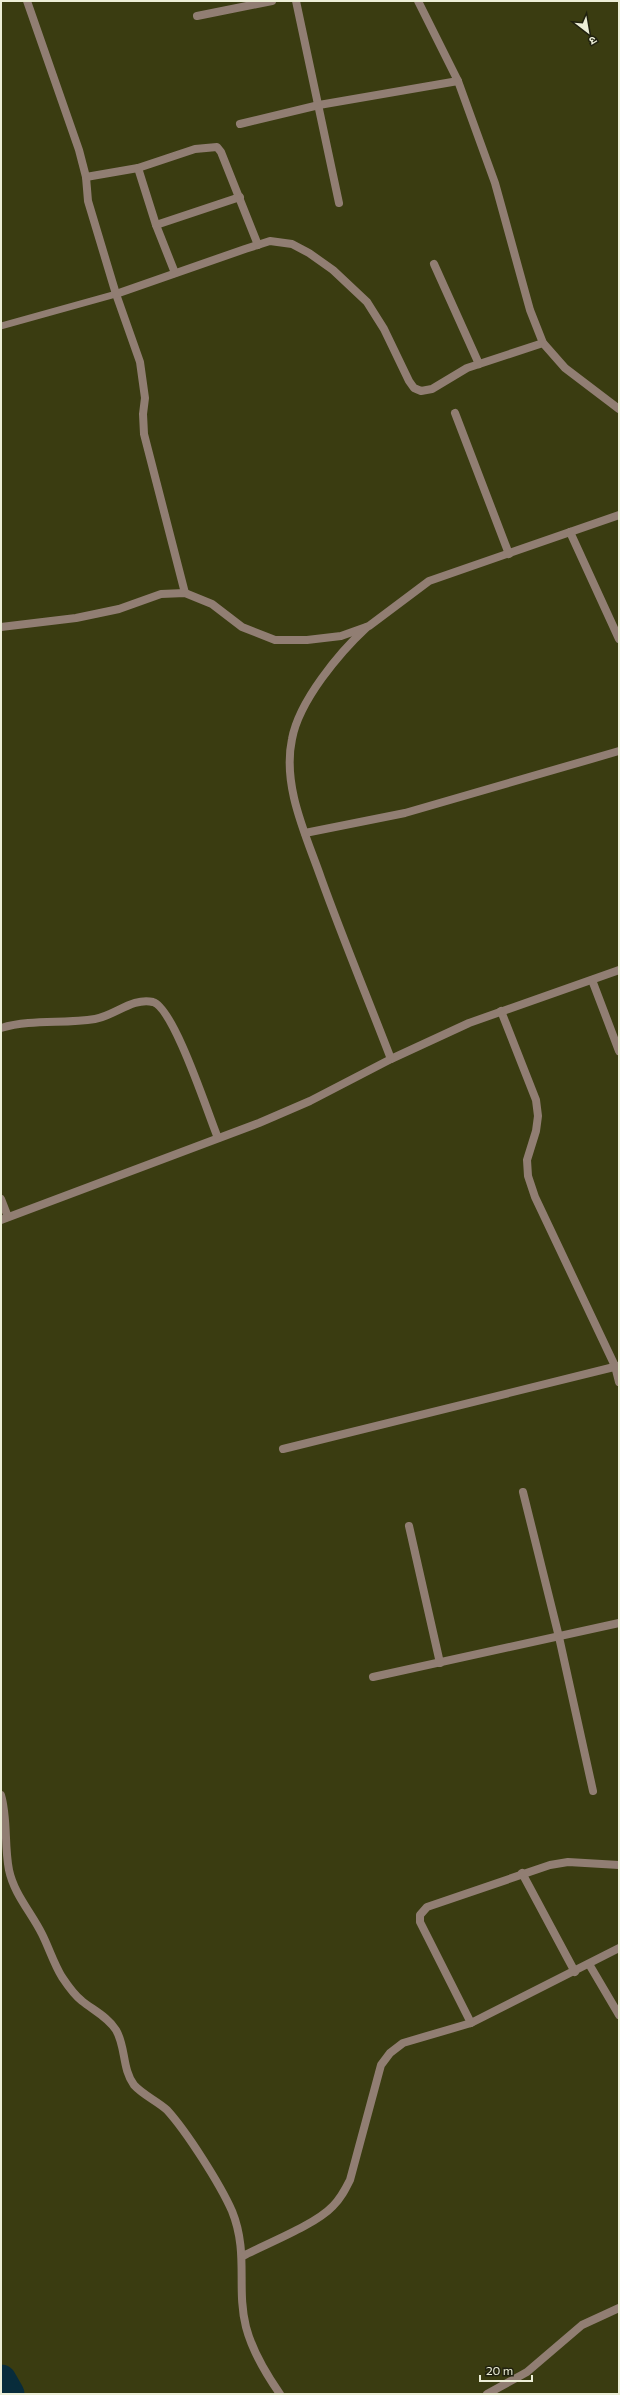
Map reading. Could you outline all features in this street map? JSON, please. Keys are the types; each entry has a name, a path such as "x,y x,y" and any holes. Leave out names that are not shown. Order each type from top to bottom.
{"street":[{"path":"27,1 79,150 86,177 88,201 116,294 140,362 145,398 143,414 144,434 185,593"},
{"path":"197,16 272,1"},
{"path":"296,1 339,203"},
{"path":"418,1 458,82 495,183 530,310 543,342 565,368 594,388 619,409"},
{"path":"240,124 319,105 458,82"},
{"path":"86,177 138,168 195,149 217,147 221,152 240,197 258,245"},
{"path":"138,168 156,225 175,273"},
{"path":"156,225 240,197"},
{"path":"116,294 270,241 292,244 309,253 349,284 367,302 414,388 421,391 432,389 467,368 543,342"},
{"path":"434,264 479,364"},
{"path":"455,413 509,554"},
{"path":"391,1059 343,939 305,833 289,777 292,738 304,705 346,647 369,626 429,581 448,573 509,554 619,515"},
{"path":"570,532 619,639"},
{"path":"1,627 76,618 119,609 161,594 185,593 212,604 242,627 275,640 307,640 341,636 369,626"},
{"path":"305,833 405,813 619,751"},
{"path":"1,1199 4,1219 218,1138 310,1101 391,1059 501,1011 619,970"},
{"path":"592,980 619,1051"},
{"path":"1,1028 36,1021 96,1019 138,1002 154,1002 165,1012 176,1031 218,1138"},
{"path":"501,1011 536,1100 538,1116 527,1160 528,1176 536,1197 617,1366 619,1382"},
{"path":"283,1449 617,1366"},
{"path":"523,1492 559,1637 592,1791"},
{"path":"409,1526 440,1663"},
{"path":"373,1677 619,1623"},
{"path":"1,1795 6,1826 9,1869 14,1886 38,1925 61,1975 71,1990 81,2000 106,2018 116,2030 122,2046 127,2071 135,2085 164,2108 175,2119 222,2192 239,2235 243,2256 245,2326 253,2347 280,2394"},
{"path":"471,2023 420,1922 420,1915 427,1907 522,1873 550,1865 568,1862 619,1866"},
{"path":"522,1873 575,1972"},
{"path":"243,2256 318,2218 332,2208 342,2196 350,2180 381,2065 390,2053 403,2043 471,2023 575,1972 619,1948"},
{"path":"589,1964 619,2015"},
{"path":"487,2394 527,2372 582,2325 619,2308"}],"lane":[{"path":"1,326 116,294"}],"waterway":[{"path":"1,2380 9,2394"}]}
